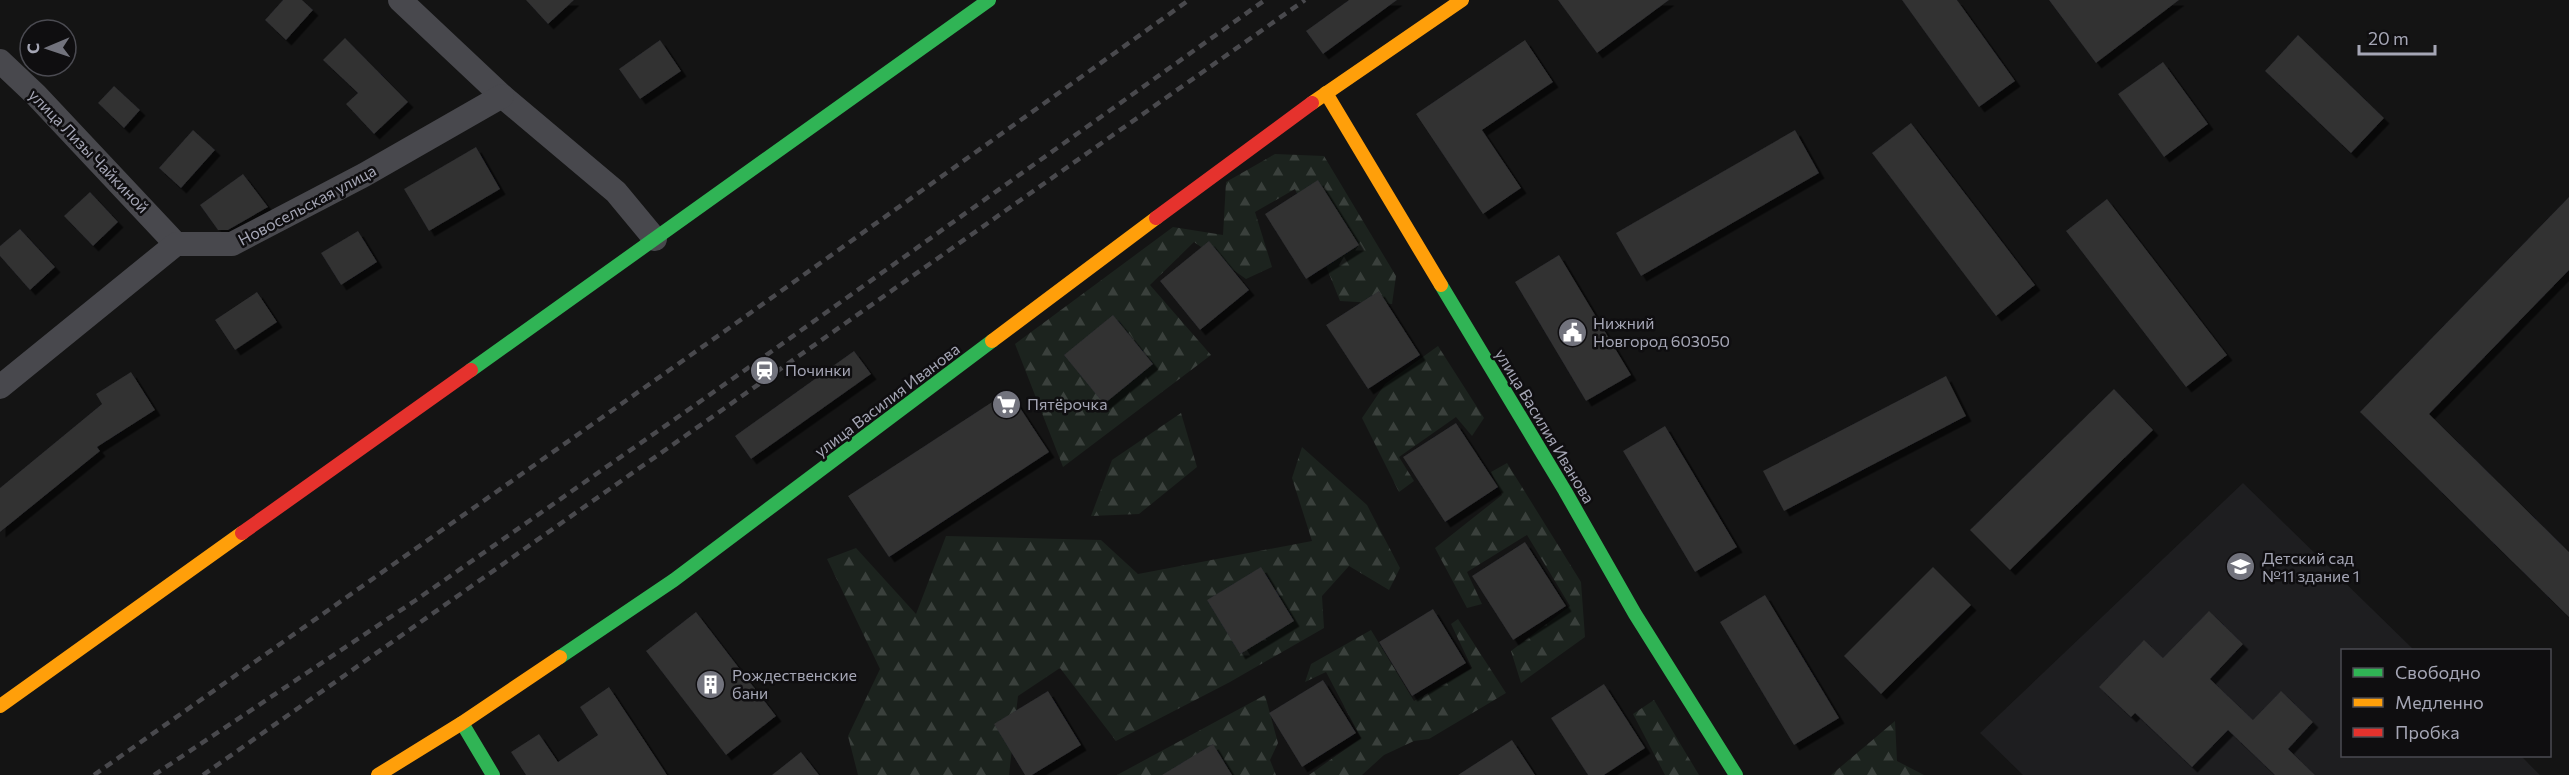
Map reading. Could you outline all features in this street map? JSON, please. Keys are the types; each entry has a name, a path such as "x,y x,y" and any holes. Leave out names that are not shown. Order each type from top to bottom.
{"street":[{"path":"400,0 502,96 608,185 656,239"},
{"path":"0,706 989,0"},
{"name":"улица Василия Иванова","path":"378,775 462,723 674,580 1202,183 1326,93 1462,0"},
{"name":"улица Лизы Чайкиной","path":"0,61 36,95 176,244"},
{"name":"улица Василия Иванова","path":"1326,93 1566,491 1635,614 1736,775"},
{"name":"Новосельская улица","path":"176,244 232,244 364,176 502,96"},
{"path":"0,387 176,244"},
{"path":"462,723 493,775"}],"shaded area":[{"name":"Детский сад №11 здание 1","path":"2243,483 2413,649 2341,649 2341,757 2522,757 2540,775 2023,775 1980,733"}],"green space":[{"path":"1275,154 1324,156 1396,276 1392,304 1340,301 1295,189 1255,212 1272,267 1246,279 1194,242 1150,285 1211,355 1063,467 1015,344 1173,227 1223,235 1226,182"},
{"path":"1438,346 1484,418 1472,436 1456,417 1399,457 1414,481 1399,492 1362,418 1385,384"},
{"path":"1181,413 1197,467 1139,514 1091,516 1112,460"},
{"path":"1302,447 1367,505 1400,568 1389,590 1349,566 1322,596 1324,628 1230,682 1116,741 1060,668 1018,696 1009,775 858,775 848,736 880,669 827,559 856,548 916,614 946,536 1101,540 1138,574 1312,541 1292,478"},
{"path":"1507,463 1581,582 1585,637 1521,683 1511,651 1570,606 1527,535 1467,572 1482,604 1467,608 1435,548 1502,495 1491,472"},
{"path":"1458,619 1506,693 1429,739 1414,741 1384,755 1362,775 1309,775 1361,738 1326,672 1305,682 1311,664 1371,630 1414,701 1472,668 1451,624"},
{"path":"1265,695 1278,743 1270,760 1276,775 1117,775"},
{"path":"1654,700 1699,775 1665,775 1633,714"},
{"path":"1895,721 1897,761 1924,775 1831,775"}],"building":[{"path":"283,0 302,0 313,10 286,40 265,20"},
{"path":"526,0 574,0 548,24"},
{"path":"1349,0 1397,0 1323,54 1306,31"},
{"path":"1558,0 1669,0 1597,53"},
{"path":"1902,0 1957,0 2015,81 1979,107"},
{"path":"2049,0 2179,0 2096,63"},
{"path":"2298,35 2384,118 2351,153 2265,71"},
{"path":"345,38 408,102 374,134 346,104 358,93 323,60"},
{"path":"660,40 681,71 640,99 619,69"},
{"path":"1525,40 1553,82 1482,130 1521,188 1483,214 1416,114"},
{"path":"2163,62 2208,124 2164,157 2118,94"},
{"path":"114,86 140,110 124,128 98,103"},
{"path":"1911,123 2035,285 1996,316 1872,153"},
{"path":"193,130 215,150 181,188 159,168"},
{"path":"1795,130 1819,173 1641,276 1616,233"},
{"path":"476,147 500,189 429,231 404,189"},
{"path":"243,174 268,207 228,230 218,230 200,205"},
{"path":"1318,180 1359,245 1306,279 1265,214"},
{"path":"90,192 118,222 93,246 64,216"},
{"path":"2569,197 2569,270 2429,414 2569,552 2569,617 2360,412"},
{"path":"2107,199 2227,355 2186,387 2066,231"},
{"path":"20,229 55,267 30,290 0,256 0,246"},
{"path":"358,231 377,262 341,285 321,253"},
{"path":"1209,241 1249,290 1200,330 1160,281"},
{"path":"1559,255 1631,375 1586,401 1515,282"},
{"path":"1379,291 1420,355 1368,389 1326,325"},
{"path":"257,292 277,322 235,350 215,320"},
{"path":"1113,315 1153,364 1104,404 1064,355"},
{"name":"Починки","path":"854,351 871,374 751,459 735,436"},
{"path":"131,372 155,410 97,447 100,451 0,532 0,488 102,404 96,394"},
{"path":"1946,376 1966,416 1784,511 1763,471"},
{"path":"2114,389 2153,430 2010,570 1970,530"},
{"path":"1009,391 1049,452 889,557 848,496"},
{"path":"1456,423 1498,487 1445,522 1403,457"},
{"path":"1665,426 1737,547 1695,572 1623,451"},
{"path":"1525,542 1566,606 1513,640 1472,576"},
{"path":"1261,567 1294,621 1240,654 1207,600"},
{"path":"1933,567 1971,605 1881,694 1844,656"},
{"path":"1765,595 1839,718 1794,745 1720,622"},
{"path":"1433,609 1466,663 1412,696 1379,642"},
{"path":"2209,611 2243,644 2210,679 2253,720 2281,691 2313,722 2288,749 2315,775 2275,775 2228,730 2192,767 2135,713 2131,717 2099,687 2144,640 2163,658"},
{"name":"Рождественские бани","path":"696,612 776,716 726,755 646,651"},
{"path":"1323,680 1356,733 1302,767 1269,713"},
{"path":"1604,684 1645,748 1604,775 1588,775 1551,718"},
{"path":"609,687 667,775 526,775 511,752 539,734 558,762 598,735 580,707"},
{"path":"1048,691 1081,745 1032,775 1025,775 994,724"},
{"path":"1512,740 1535,775 1458,775"},
{"path":"1213,744 1232,775 1162,775"},
{"path":"801,752 819,775 772,775"}],"railway":[{"path":"94,775 732,326 1189,0"},
{"path":"154,775 416,600 758,361 1265,0"},
{"path":"203,775 1305,0"}],"traffic: fast":[{"path":"471,370 989,0"},
{"path":"1441,285 1565,491 1635,614 1736,775"},
{"path":"560,657 674,580 992,341"},
{"path":"462,723 493,775"}],"traffic: slow":[{"path":"1312,103 1462,0"},
{"path":"1326,93 1441,285"},
{"path":"992,341 1156,218"},
{"path":"0,706 242,533"},
{"path":"378,775 462,723 560,657"}],"traffic: jam":[{"path":"1156,218 1312,103"},
{"path":"242,533 471,370"}],"place":[{"name":"Нижний Новгород 603050","path":"1572,332"},
{"name":"Починки","path":"764,370"},
{"name":"Пятёрочка","path":"1006,404"},
{"name":"Детский сад №11 здание 1","path":"2241,567"},
{"name":"Рождественские бани","path":"711,684"}]}
